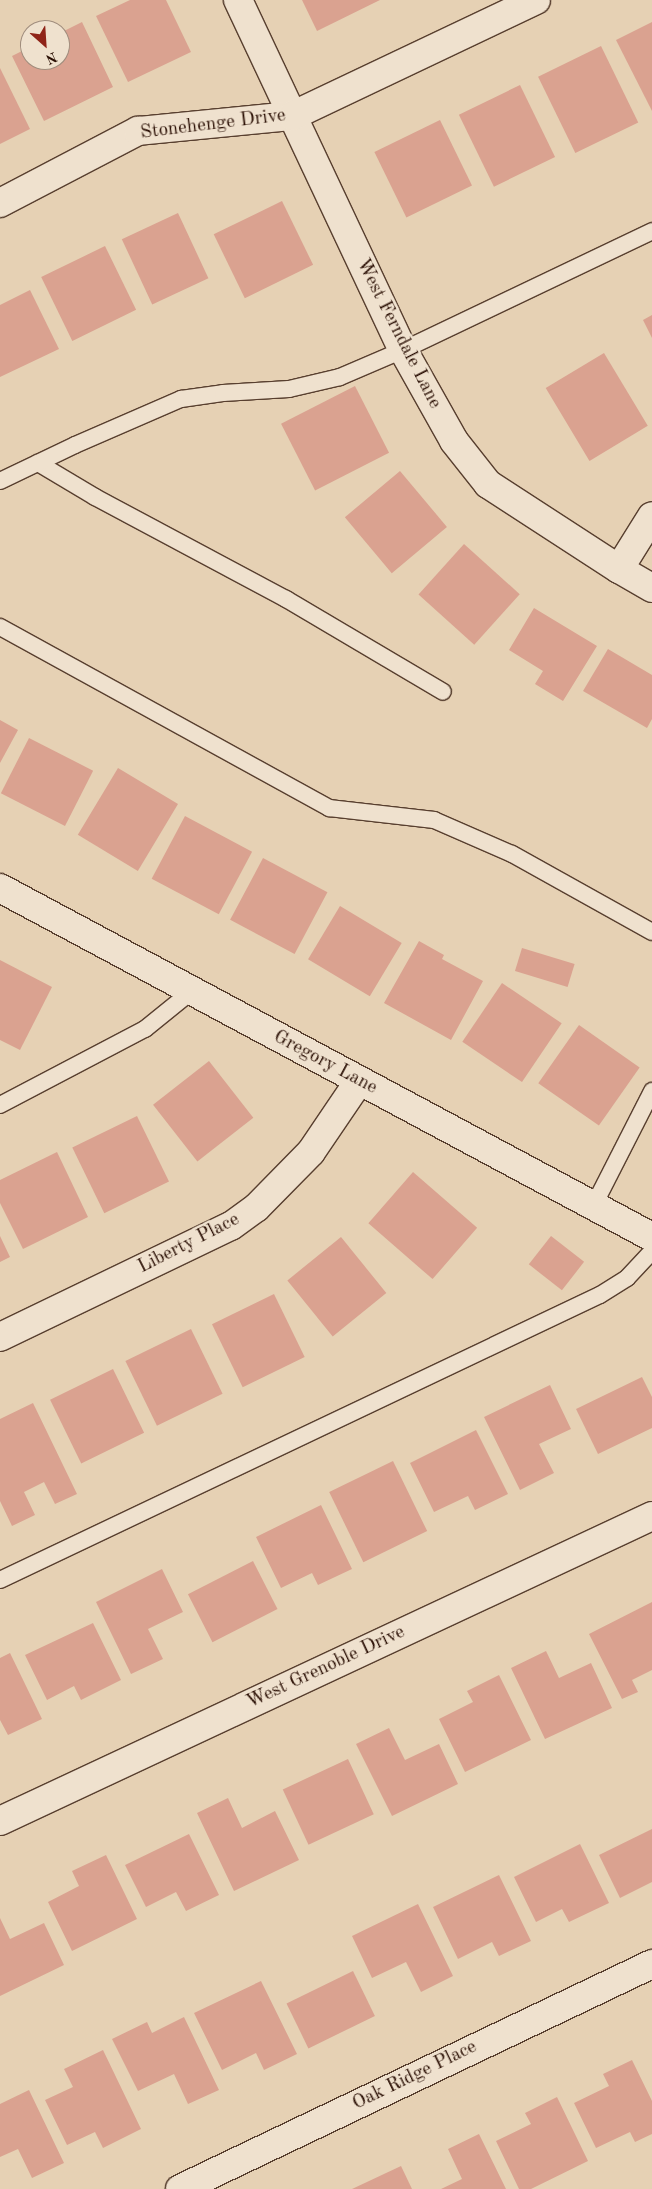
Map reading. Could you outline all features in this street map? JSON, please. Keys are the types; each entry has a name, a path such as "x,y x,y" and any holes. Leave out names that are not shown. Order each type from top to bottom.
{"street":[{"name":"West Ferndale Lane","path":"238,0 403,350 454,441 488,484 619,569 652,588"},
{"name":"Stonehenge Drive","path":"0,203 138,131 292,116 536,0"},
{"path":"619,569 652,516"},
{"name":"Gregory Lane","path":"0,888 359,1082 652,1237"},
{"name":"Liberty Place","path":"0,1337 231,1226 256,1208 310,1152 359,1082"},
{"name":"West Grenoble Drive","path":"0,1821 652,1516"},
{"name":"Oak Ridge Place","path":"180,2189 652,1964"}],"lane":[{"path":"0,481 181,399 223,393 289,389 340,377 403,350 652,231"},
{"path":"38,463 95,497 286,599 443,692"},
{"path":"0,627 329,808 434,820 512,854 652,932"},
{"path":"0,1105 146,1029 192,991"},
{"path":"594,1205 652,1091"},
{"path":"0,1580 600,1296 627,1278 652,1251"}],"building":[{"path":"130,0 166,0 191,52 128,82 96,16"},
{"path":"302,0 380,0 317,31"},
{"path":"82,22 113,87 44,121 12,56 20,52 20,70 70,70 70,28"},
{"path":"652,22 652,111 616,40"},
{"path":"601,46 638,122 575,153 538,77"},
{"path":"0,68 30,129 0,144"},
{"path":"520,85 555,157 494,187 459,115"},
{"path":"440,120 472,186 406,218 374,152"},
{"path":"282,201 313,265 245,298 214,234"},
{"path":"178,213 208,278 152,304 122,239"},
{"path":"105,246 136,310 72,341 41,277"},
{"path":"30,290 59,349 0,377 0,305"},
{"path":"652,315 652,338 643,320"},
{"path":"604,353 648,426 589,461 546,388"},
{"path":"355,386 389,453 315,491 281,424"},
{"path":"400,471 447,527 392,573 345,517"},
{"path":"464,544 520,594 474,645 418,595"},
{"path":"534,608 597,646 563,701 535,684 543,671 509,650"},
{"path":"608,649 652,675 652,719 647,728 583,691"},
{"path":"0,720 18,730 0,763"},
{"path":"29,738 93,771 65,826 1,793"},
{"path":"118,768 178,804 138,871 78,835"},
{"path":"185,816 252,852 219,914 152,879"},
{"path":"263,858 327,892 295,954 230,920"},
{"path":"340,906 402,943 370,996 308,959"},
{"path":"419,941 444,955 442,959 483,981 451,1040 384,1003"},
{"path":"522,948 575,964 568,987 515,971"},
{"path":"0,960 52,987 20,1050 0,1040"},
{"path":"502,983 562,1023 522,1082 462,1042"},
{"path":"579,1025 640,1067 599,1126 538,1083"},
{"path":"209,1061 253,1118 197,1161 153,1105"},
{"path":"137,1116 169,1182 104,1213 72,1148"},
{"path":"57,1152 88,1217 23,1249 0,1203 0,1180"},
{"path":"413,1172 477,1228 433,1279 368,1223"},
{"path":"0,1236 10,1257 0,1262"},
{"path":"551,1236 584,1262 562,1290 529,1264"},
{"path":"341,1237 386,1293 333,1336 287,1280"},
{"path":"274,1294 305,1357 243,1387 212,1324"},
{"path":"191,1329 223,1394 157,1426 125,1361"},
{"path":"113,1369 144,1433 81,1464 50,1400"},
{"path":"642,1377 652,1397 652,1428 598,1454 576,1409"},
{"path":"550,1385 571,1429 539,1444 554,1473 520,1490 484,1417"},
{"path":"33,1403 77,1494 55,1504 44,1482 24,1492 35,1515 12,1526 0,1501 0,1419"},
{"path":"476,1430 508,1494 475,1510 468,1496 434,1512 410,1463"},
{"path":"393,1461 427,1531 363,1562 329,1492"},
{"path":"321,1505 352,1569 318,1585 312,1573 281,1588 256,1537"},
{"path":"253,1561 278,1609 212,1642 188,1594"},
{"path":"162,1569 183,1612 148,1629 163,1659 131,1674 96,1602"},
{"path":"652,1602 652,1670 632,1680 638,1692 622,1699 589,1634"},
{"path":"93,1623 121,1680 81,1700 74,1686 47,1700 25,1655"},
{"path":"546,1651 559,1678 591,1663 612,1708 545,1739 511,1668"},
{"path":"10,1653 42,1719 8,1735 0,1720 0,1658"},
{"path":"499,1675 531,1740 465,1772 439,1719 473,1702 467,1691"},
{"path":"389,1728 405,1760 439,1744 458,1784 392,1816 356,1744"},
{"path":"348,1759 374,1814 309,1845 283,1789"},
{"path":"228,1798 242,1828 275,1811 299,1860 234,1891 197,1813"},
{"path":"652,1829 652,1882 620,1898 599,1855"},
{"path":"189,1834 219,1895 186,1911 176,1892 146,1907 125,1865"},
{"path":"580,1844 609,1903 569,1922 562,1909 536,1922 514,1877"},
{"path":"106,1855 137,1919 72,1951 48,1902 79,1886 72,1871"},
{"path":"499,1875 531,1941 499,1956 492,1942 458,1959 433,1907"},
{"path":"418,1904 453,1976 421,1992 406,1962 372,1978 352,1936"},
{"path":"0,1918 10,1939 44,1923 64,1965 0,1996"},
{"path":"353,1971 375,2016 308,2048 286,2003"},
{"path":"261,1981 297,2054 264,2070 256,2053 222,2070 194,2013"},
{"path":"184,2017 219,2090 188,2104 174,2074 138,2091 112,2039 147,2022 152,2033"},
{"path":"103,2050 141,2129 103,2148 95,2132 67,2145 45,2100 73,2087 64,2069"},
{"path":"632,2060 652,2101 652,2134 635,2142 630,2132 596,2148 574,2103 609,2086 603,2074"},
{"path":"29,2090 64,2163 32,2178 18,2149 0,2157 0,2104"},
{"path":"557,2097 588,2161 531,2189 519,2189 496,2141 531,2124 525,2113"},
{"path":"479,2134 506,2189 441,2189 462,2179 448,2149"},
{"path":"401,2166 412,2189 352,2189"}]}
